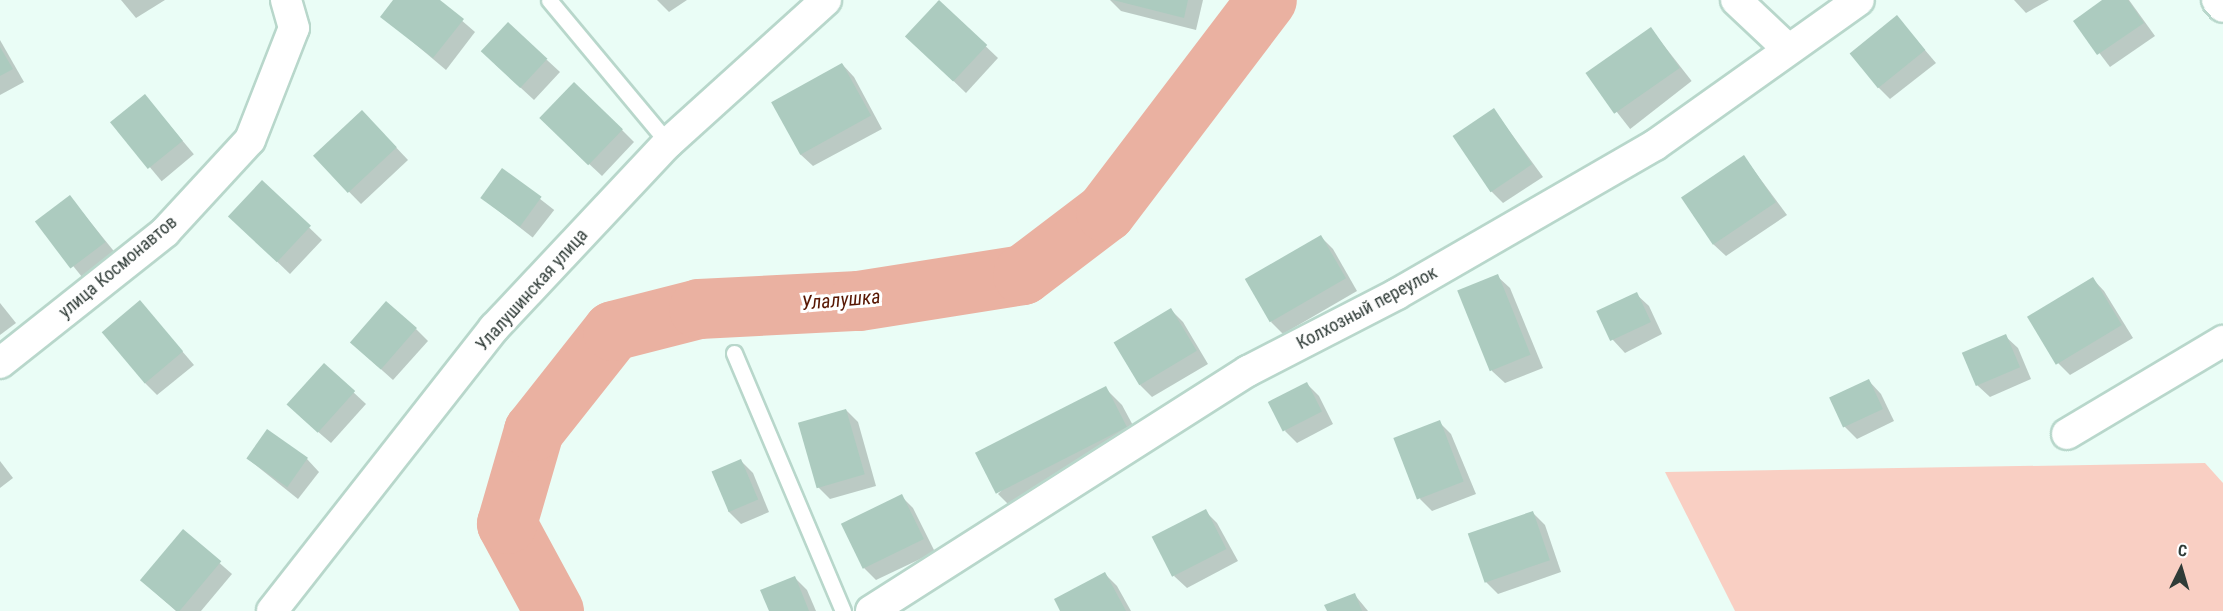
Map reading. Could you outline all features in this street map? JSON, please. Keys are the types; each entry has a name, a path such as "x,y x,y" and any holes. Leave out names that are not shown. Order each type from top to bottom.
{"street":[{"name":"улица Космонавтов","path":"0,363 165,231 250,140 294,28 286,0"},
{"name":"Улалушинская улица","path":"272,611 494,328 668,143 826,0"},
{"path":"1736,0 1787,48"},
{"name":"Колхозный переулок","path":"871,611 1248,371 1397,294 1655,145 1787,48 1859,0"},
{"path":"2217,0 2223,8"},
{"path":"2067,434 2223,341"}],"lane":[{"path":"549,0 668,143"},
{"path":"734,352 843,611"}],"shaded area":[{"path":"2205,463 2223,483 2223,611 1735,611 1665,472"}],"building":[{"path":"393,0 440,0 464,19 433,58 380,17"},
{"path":"939,0 987,45 953,82 905,37"},
{"path":"1113,0 1188,0 1184,18"},
{"path":"2102,0 2128,0 2144,23 2097,55 2073,21"},
{"path":"1897,15 1925,50 1878,88 1850,53"},
{"path":"508,22 547,59 520,88 481,51"},
{"path":"1651,27 1680,68 1614,114 1585,73"},
{"path":"0,47 13,69 0,76"},
{"path":"842,63 871,115 800,155 771,102"},
{"path":"574,82 623,129 588,165 539,118"},
{"path":"145,94 183,141 148,169 110,122"},
{"path":"1494,108 1532,164 1491,192 1453,136"},
{"path":"362,110 397,147 348,193 313,156"},
{"path":"1744,155 1776,202 1713,245 1681,197"},
{"path":"502,168 542,197 520,227 480,198"},
{"path":"262,180 311,226 277,262 228,217"},
{"path":"70,195 106,242 70,269 35,221"},
{"path":"1321,235 1346,278 1270,322 1245,279"},
{"path":"1498,274 1531,355 1490,371 1457,290"},
{"path":"2093,277 2122,325 2056,365 2027,317"},
{"path":"1637,292 1651,322 1610,341 1596,311"},
{"path":"140,300 183,351 145,383 102,332"},
{"path":"386,301 417,328 381,369 350,343"},
{"path":"1171,308 1197,351 1139,385 1114,343"},
{"path":"2006,334 2020,367 1976,386 1962,353"},
{"path":"324,363 355,391 318,433 287,405"},
{"path":"1869,379 1883,409 1843,428 1829,398"},
{"path":"1307,382 1322,411 1283,431 1268,402"},
{"path":"1106,386 1127,427 996,494 975,453"},
{"path":"846,409 865,474 817,488 798,423"},
{"path":"1440,420 1464,482 1417,500 1393,438"},
{"path":"267,429 308,458 287,487 246,458"},
{"path":"741,459 758,500 729,512 712,472"},
{"path":"902,494 924,539 863,569 841,524"},
{"path":"1206,509 1226,549 1172,577 1152,537"},
{"path":"1533,511 1550,560 1485,583 1468,533"},
{"path":"183,529 221,561 179,611 176,611 140,580"},
{"path":"1105,572 1126,611 1060,611 1054,599"},
{"path":"795,576 809,611 769,611 760,590"},
{"path":"1355,593 1362,611 1327,611 1324,605"}],"waterway":[{"name":"Улалушка","path":"554,611 507,524 534,431 613,331 699,309 859,301 1023,275 1106,212 1267,0"}]}
